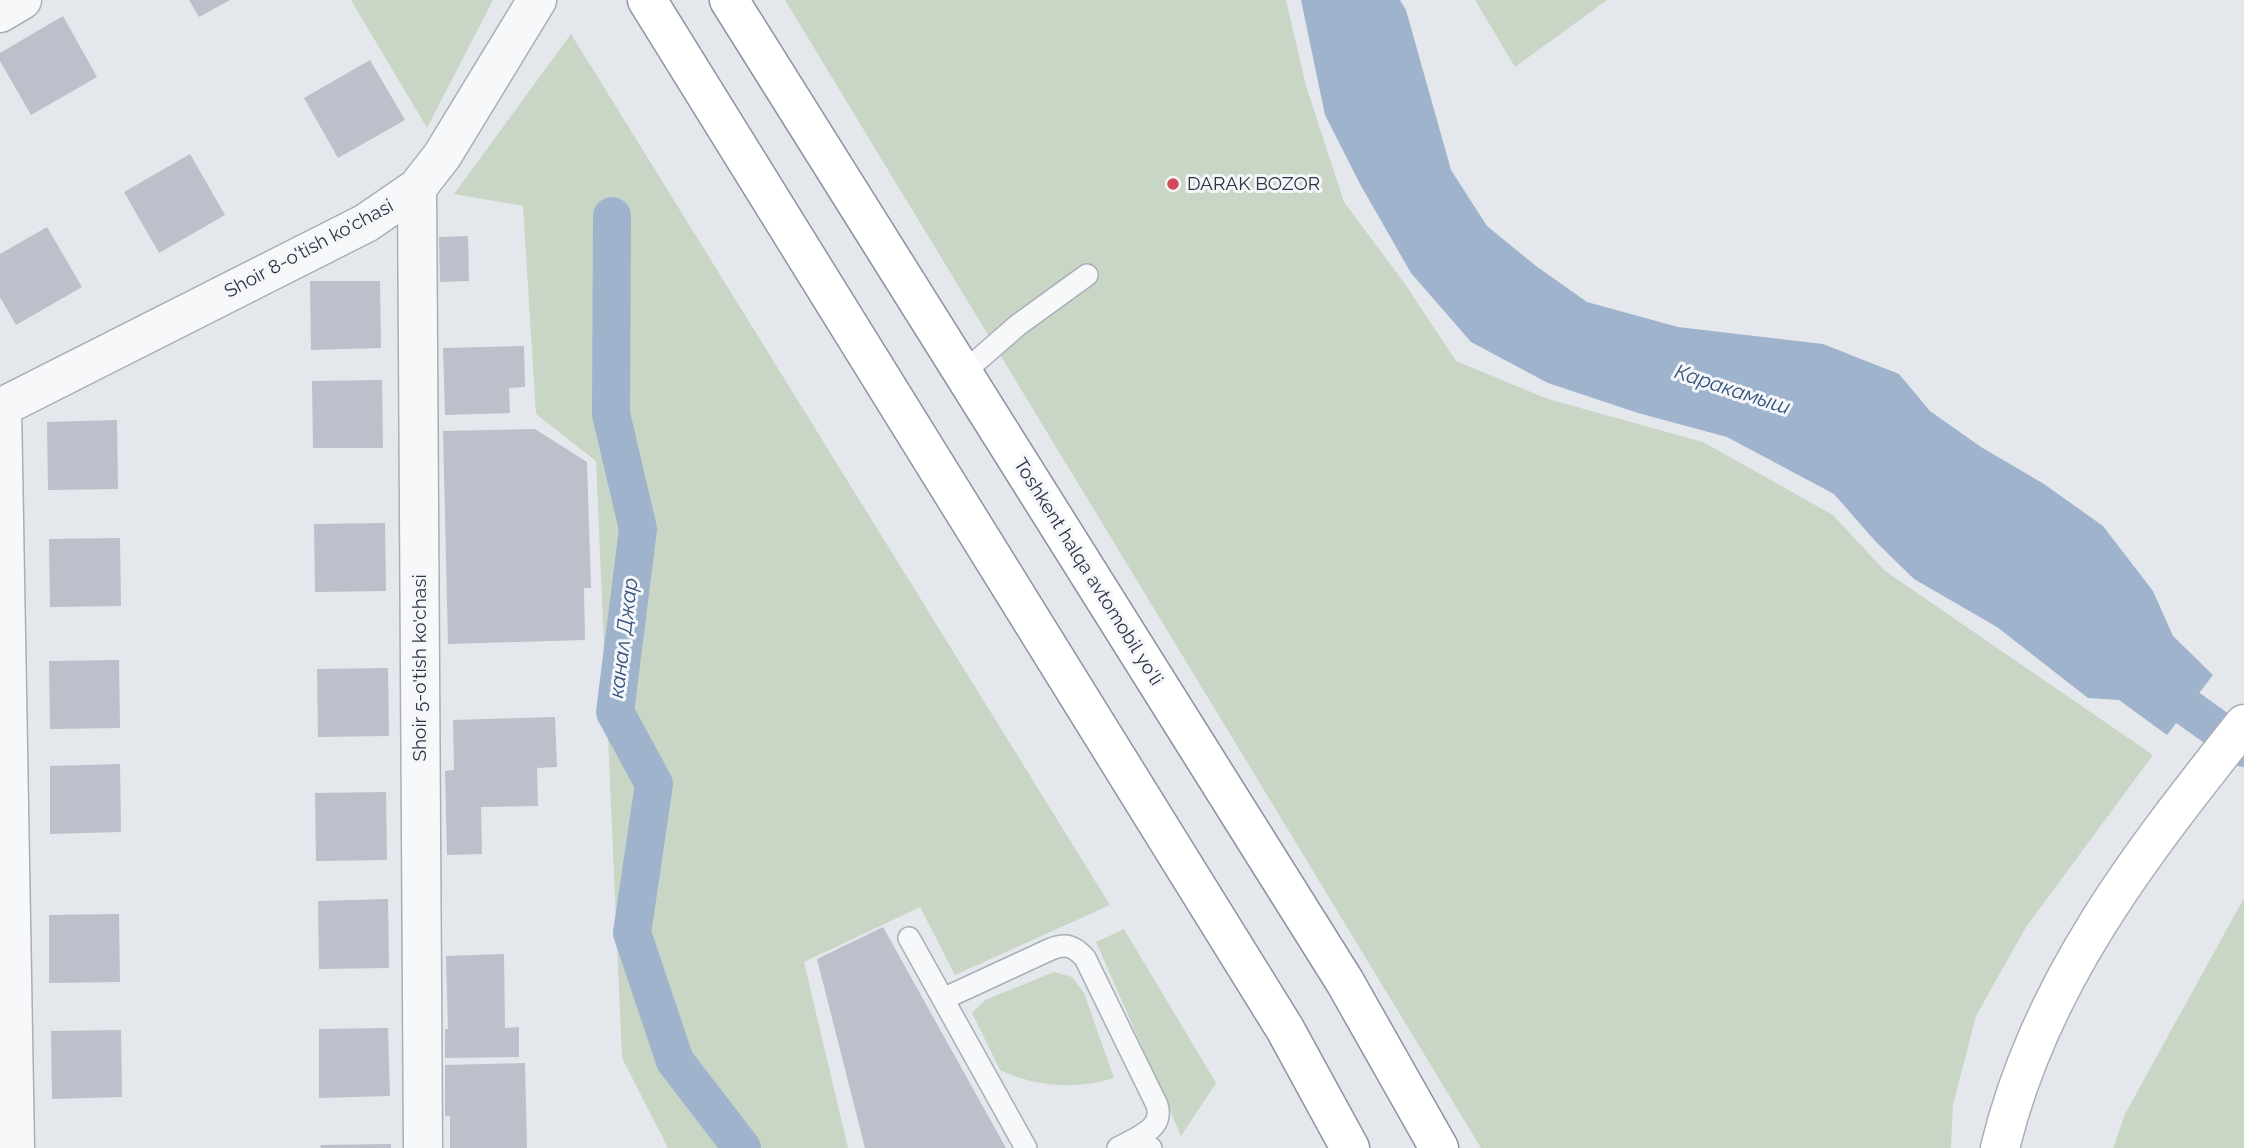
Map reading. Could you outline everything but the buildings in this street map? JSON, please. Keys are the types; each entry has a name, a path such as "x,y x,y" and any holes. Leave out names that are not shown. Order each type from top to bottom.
{"main road":[{"path":"647,0 1285,1029 1350,1148"},
{"name":"Toshkent halqa avtomobil yo'li","path":"729,0 1345,982 1439,1148"},
{"path":"2025,1148 2038,1100 2060,1039 2084,986 2176,827 2244,724"},
{"path":"2000,1148 2035,1042 2094,928 2129,874 2244,758"}],"street":[{"path":"0,13 22,0"},
{"name":"Shoir 8-o'tish ko'chasi","path":"1,408 366,223 417,188 442,156 537,0"},
{"name":"Shoir 5-o'tish ko'chasi","path":"417,188 423,1148"},
{"path":"1,408 15,1148"}],"lane":[{"path":"963,373 1018,325 1087,275"},
{"path":"909,938 1026,1148"},
{"path":"943,999 1064,944 1077,948 1085,958 1160,1114 1157,1123 1135,1145"}],"green space":[{"path":"351,0 493,0 427,128"},
{"path":"785,0 1286,0 1306,86 1344,202 1405,284 1456,361 1548,399 1703,442 1833,515 1885,571 2153,755 2026,927 1976,1016 1953,1105 1951,1148 1481,1148"},
{"path":"1475,0 1607,0 1515,67"},
{"path":"571,34 1110,905 955,975 920,907 804,962 848,1148 668,1148 622,1058 596,461 536,414 523,206 454,194"},
{"path":"2244,898 2244,1148 2113,1148 2125,1114"},
{"path":"1124,929 1216,1083 1181,1136 1096,942"},
{"path":"1054,972 1072,977 1084,993 1114,1078 1085,1084 1056,1085 1028,1080 1000,1070 972,1013 985,1000"}],"water":[{"path":"1301,0 1400,0 1406,10 1451,170 1487,226 1536,266 1587,302 1678,327 1823,344 1899,374 1930,411 1981,447 2044,484 2103,526 2153,591 2173,636 2213,675 2167,735 2119,700 2088,698 1997,627 1914,579 1876,542 1834,494 1727,437 1638,413 1548,383 1471,342 1411,273 1360,184 1325,115"}],"waterway":[{"name":"канал Джар","path":"612,216 611,414 638,529 615,712 654,784 632,933 675,1061 742,1148"},
{"name":"Каракамыш","path":"2146,678 2244,748"}],"place":[{"name":"DARAK BOZOR","path":"1173,184"}]}
